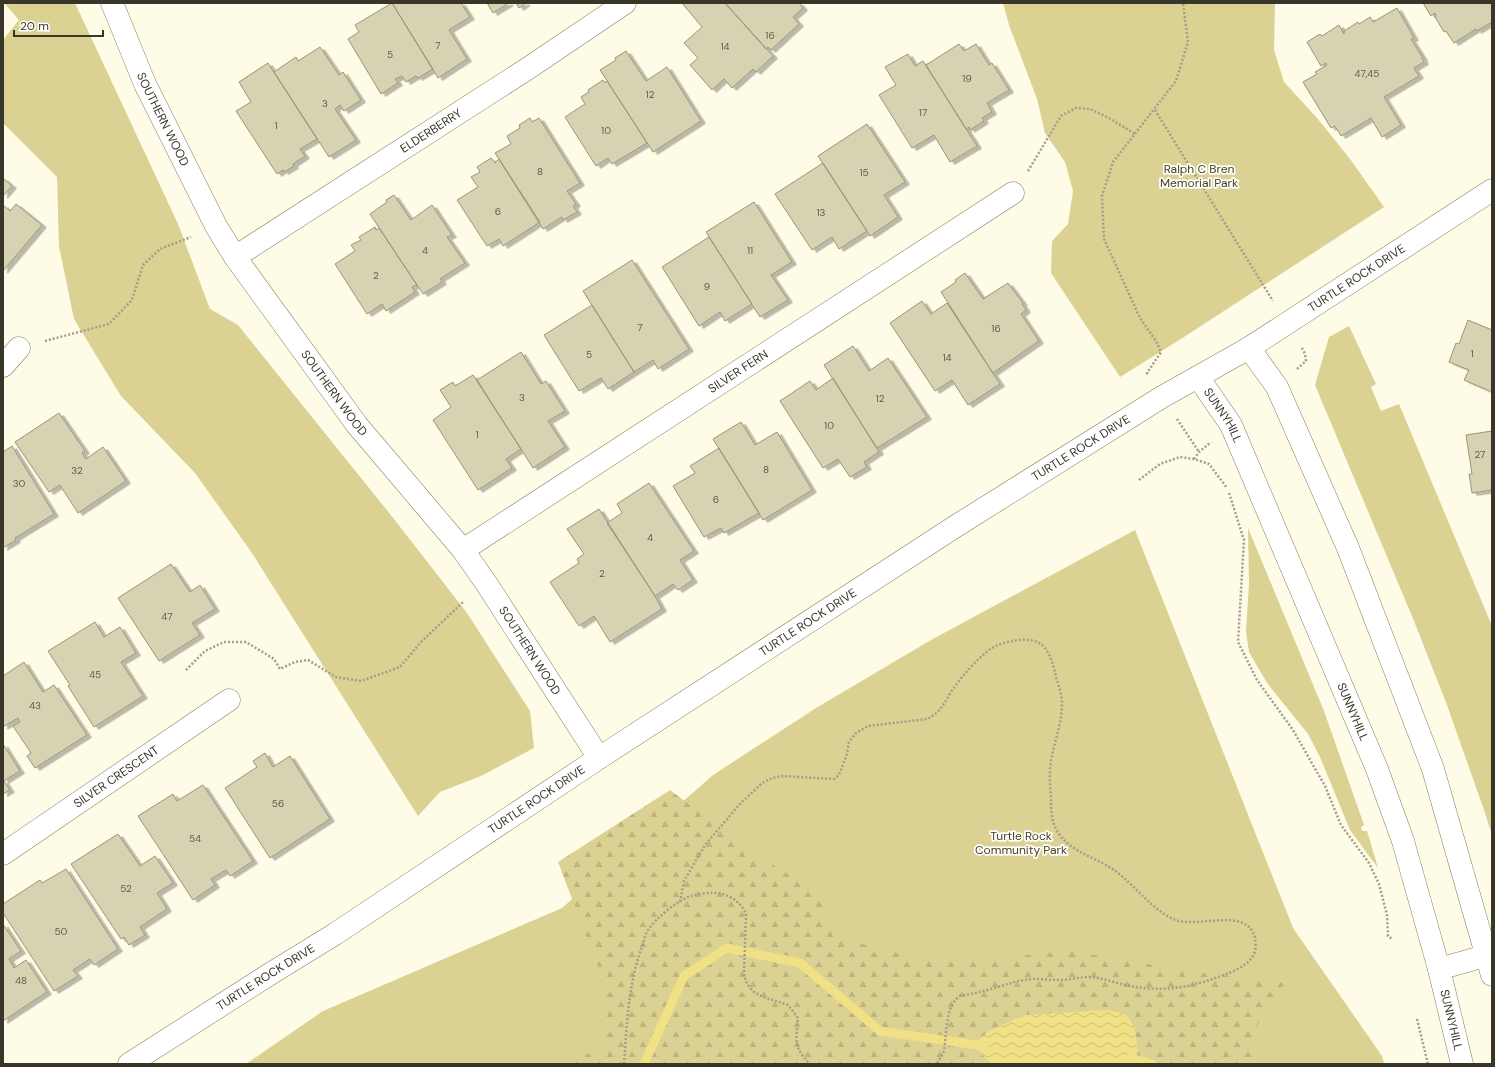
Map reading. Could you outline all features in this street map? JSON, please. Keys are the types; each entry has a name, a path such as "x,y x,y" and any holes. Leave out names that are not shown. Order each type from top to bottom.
{"street":[{"name":"SOUTHERN WOOD","path":"112,3 145,84 216,226 235,257 357,425 463,550 488,586 599,758"},
{"name":"ELDERBERRY","path":"235,257 527,69 625,3"},
{"name":"TURTLE ROCK DRIVE","path":"129,1064 335,934 599,758 956,526 1162,397 1249,348 1492,190"},
{"name":"SILVER FERN","path":"463,550 1013,193"},
{"path":"3,366 19,348"},
{"path":"1249,348 1277,387 1348,548 1432,769 1490,961 1439,969"},
{"name":"SUNNYHILL","path":"1198,377 1231,425 1377,769 1403,841 1439,969 1462,1064"},
{"name":"SILVER CRESCENT","path":"3,854 229,700"}],"path":[{"path":"1161,352 1156,341 1140,318 1104,238 1102,196 1113,162 1176,81 1188,42 1182,3"},
{"path":"1013,193 1046,143 1061,116 1076,108 1090,109 1109,118 1135,134"},
{"path":"1154,109 1263,284"},
{"path":"19,348 109,324 132,300 143,265 160,249 216,226"},
{"path":"1162,397 1199,452"},
{"path":"1139,480 1160,464 1180,457 1194,459 1209,464 1227,488 1244,540 1238,642 1257,680 1293,730 1325,786 1341,825 1369,863 1379,884 1387,915 1388,936 1392,939"},
{"path":"186,670 205,650 224,642 246,642 274,659 280,669 295,662 308,660 336,677 361,681 400,667 420,643 463,602"},
{"path":"680,902 684,881 705,845 739,805 762,783 772,778 782,776 834,779 839,775 847,754 849,742 860,729 868,726 927,719 934,716 943,706 962,677 980,657 991,648 1000,644 1027,640 1044,646 1049,656 1061,692 1062,702 1059,728 1053,749 1050,769 1054,824 1060,836 1063,840 1075,848 1103,863 1117,873 1159,911 1174,919 1190,923 1228,920 1245,924 1255,937 1255,949 1253,955 1248,961 1232,972 1210,980 1176,989 1152,989 1128,985 1107,979 1036,979 1016,982 960,996 956,999 951,1008 944,1052 937,1064"},
{"path":"624,1064 630,998 637,959 648,931 653,924 680,902 692,896 721,893 735,900 744,909 746,914 744,976 747,984 754,992 763,997 788,1005 798,1018 796,1034 797,1048 810,1064"},
{"path":"1417,1019 1428,1064"}],"green space":[{"path":"4,3 75,3 178,224 210,309 238,325 394,519 467,613 530,711 534,748 481,776 440,792 418,816 252,553 195,473 121,396 74,319 59,246 57,177 3,123 3,40 19,20"},
{"name":"Ralph C Bren Memorial Park","path":"1003,3 1275,3 1274,50 1284,82 1317,118 1350,159 1384,207 1120,377 1051,273 1052,241 1068,224 1073,191 1065,162 1045,133 1037,99 1009,25"},
{"path":"1349,326 1376,384 1371,387 1381,411 1399,404 1492,626 1492,835 1447,705 1414,621 1315,385 1329,337"},
{"path":"1248,528 1324,711 1364,825 1361,827 1362,831 1367,831 1378,868 1350,830 1320,757 1308,734 1267,683 1249,652 1246,631 1249,584"},
{"name":"Turtle Rock Community Park","path":"1135,530 1293,928 1382,1056 1384,1064 246,1064 323,1011 562,908 713,775 816,708 931,640"},
{"path":"670,790 759,857 816,890 835,937 939,963 1073,951 1182,970 1285,983 1255,1029 1252,1064 569,1064 605,1045 601,975 558,862"}],"water":[{"path":"1107,1010 1122,1013 1127,1016 1131,1022 1134,1028 1137,1043 1137,1064 991,1064 973,1045 989,1031 1024,1015"}],"building":[{"path":"392,3 461,3 470,17 449,30 467,59 438,78"},
{"path":"392,3 433,69 418,78 416,76 406,82 402,76 395,79 398,83 381,94 348,39 359,32 355,25"},
{"path":"487,3 509,3 493,13"},
{"path":"516,3 526,3 519,8"},
{"path":"682,3 725,3 773,56 756,72 753,69 732,88 724,79 712,90 690,65 698,58 684,43 702,27"},
{"path":"725,3 799,3 803,8 793,17 799,24 771,50 768,47 766,49"},
{"path":"1423,3 1492,3 1492,22 1477,31 1476,29 1454,43 1446,31 1444,32 1435,17 1435,13 1431,16"},
{"path":"1397,8 1414,38 1411,39 1424,62 1414,68 1419,76 1384,97 1401,125 1382,137 1371,118 1341,136 1335,126 1331,128 1303,82 1317,74 1315,72 1327,65 1326,63 1321,66 1307,42 1320,34 1322,36 1339,25 1344,34 1344,31 1358,22 1359,24 1370,17 1373,22"},
{"path":"959,44 964,51 976,44 989,65 992,63 1009,90 987,103 992,112 982,118 984,121 970,130 969,127 966,129 926,65"},
{"path":"320,47 339,75 343,72 361,100 344,111 340,105 335,109 356,140 329,157 274,72 296,57 298,61"},
{"path":"626,51 646,81 667,67 701,121 653,152 600,70 616,60 615,58"},
{"path":"908,54 915,66 923,61 977,146 950,162 934,135 912,148 879,95 896,85 885,67"},
{"path":"268,63 317,139 300,149 305,156 293,164 294,166 277,174 236,111 251,102 239,82"},
{"path":"603,80 605,83 607,81 647,143 612,164 608,158 596,166 565,117 585,104 581,97 589,92 588,90"},
{"path":"530,118 532,122 539,118 580,183 567,191 576,204 573,206 577,212 563,220 562,217 543,229 495,153 511,144 507,136 520,128 519,125"},
{"path":"867,124 905,182 884,195 898,217 870,236 818,156"},
{"path":"491,158 495,163 499,159 540,222 503,246 499,239 487,246 457,200 478,187 471,177 480,172 477,167"},
{"path":"823,163 867,231 839,249 832,237 812,250 775,194"},
{"path":"3,178 12,186 3,196"},
{"path":"394,195 411,220 432,205 452,235 447,237 465,263 440,279 442,282 423,294 370,214"},
{"path":"754,202 792,262 771,275 788,300 760,317 706,232"},
{"path":"16,204 42,225 3,271 3,205 10,211"},
{"path":"375,227 376,230 379,228 417,285 412,287 415,292 386,311 382,304 367,314 335,264 355,251 351,245 361,240 359,237"},
{"path":"709,237 752,304 725,321 720,312 699,326 662,267"},
{"path":"632,260 689,349 658,369 653,360 634,372 583,291"},
{"path":"965,273 983,299 1008,283 1023,303 1022,304 1026,310 1021,314 1039,341 993,373 941,292 956,282 955,280"},
{"path":"922,301 931,314 947,303 1000,384 968,405 952,380 935,391 890,323"},
{"path":"592,305 634,372 608,389 601,378 579,391 544,335"},
{"path":"1468,320 1492,330 1492,392 1464,380 1469,370 1449,362 1456,343 1459,344"},
{"path":"853,346 869,371 888,358 927,417 877,448 824,365"},
{"path":"521,352 541,384 546,381 565,411 548,421 565,447 533,468 477,380"},
{"path":"473,375 521,449 506,459 512,468 478,490 433,420 451,407 440,390 453,382 455,386"},
{"path":"833,378 879,452 864,462 867,467 850,477 838,459 823,468 780,401 810,381 816,390"},
{"path":"59,413 85,451 82,453 86,459 103,447 126,481 78,513 60,485 49,492 15,442"},
{"path":"741,422 755,445 777,432 812,490 763,520 713,439"},
{"path":"1492,431 1492,490 1472,493 1469,474 1472,474 1466,435"},
{"path":"12,446 54,514 15,538 16,540 3,548 3,452"},
{"path":"719,448 759,513 724,533 721,528 704,537 673,486 695,473 690,466"},
{"path":"649,483 694,551 680,560 693,580 678,590 673,584 655,596 607,523 622,513 617,504"},
{"path":"599,509 662,609 610,642 594,616 579,626 550,582 579,563 577,559 584,554 567,529"},
{"path":"171,564 190,592 200,585 215,609 192,623 200,635 159,661 118,598"},
{"path":"95,622 104,637 120,627 136,653 121,662 143,696 94,727 68,686 70,685 48,651"},
{"path":"24,662 43,692 54,685 87,735 35,768 27,756 31,753 13,726 20,722 18,718 3,727 3,676"},
{"path":"3,744 20,771 4,781 10,790 3,794"},
{"path":"265,753 273,767 290,756 330,819 270,858 225,788 257,767 253,761"},
{"path":"203,785 253,861 230,876 226,870 211,879 215,885 193,900 138,816 173,794 177,801"},
{"path":"118,834 140,866 155,856 173,883 157,893 167,909 140,927 145,935 129,945 124,937 121,939 71,864"},
{"path":"66,869 118,949 94,965 90,959 73,970 78,976 54,991 3,913 3,904 40,880 42,883"},
{"path":"3,924 21,951 9,959 14,968 26,960 47,992 3,1021"}],"waterway":[{"path":"644,1064 684,976 727,948 800,963 880,1031 984,1046"},
{"path":"1126,1059 1138,1060 1152,1064"}]}
